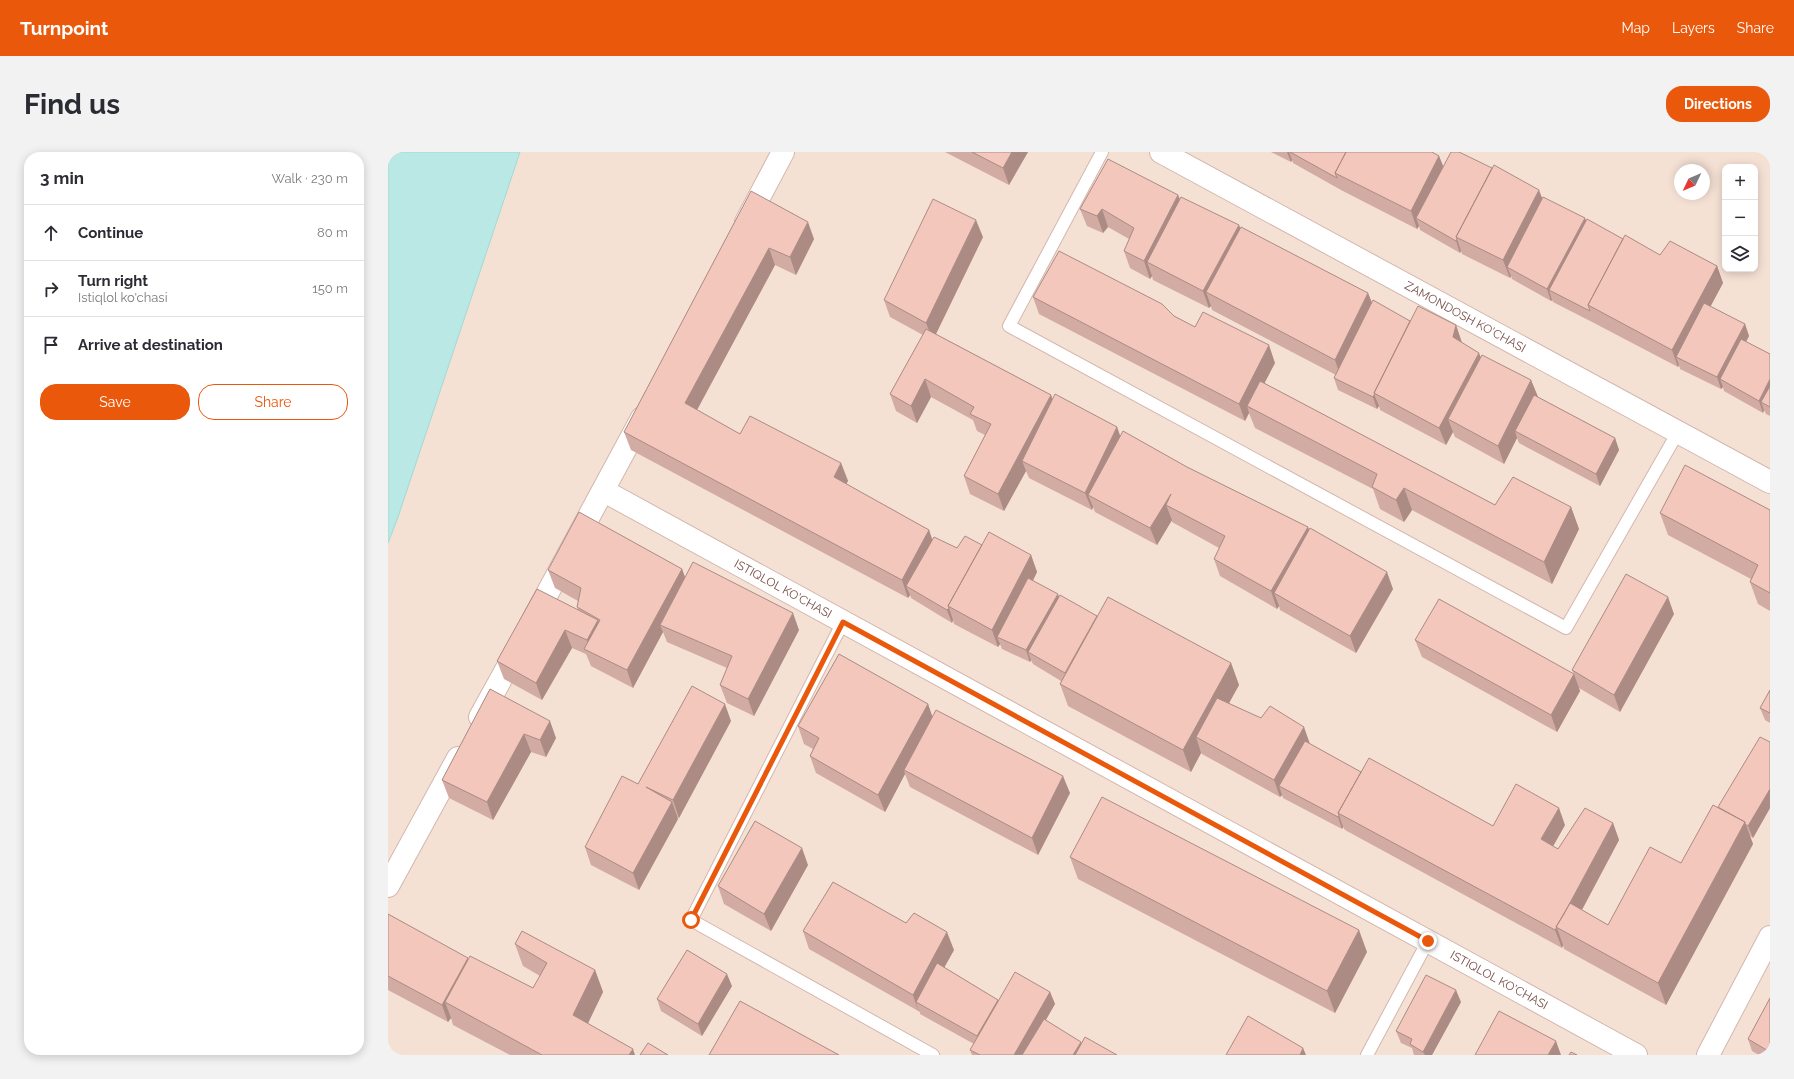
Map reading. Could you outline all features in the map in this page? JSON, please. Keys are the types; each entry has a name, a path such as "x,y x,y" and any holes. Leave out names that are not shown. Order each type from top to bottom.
{"street":[{"path":"738,237 783,152"},
{"name":"ZAMONDOSH KO'CHASI","path":"1160,152 1770,482"},
{"path":"388,886 604,491 652,399"},
{"name":"ISTIQLOL KO'CHASI","path":"604,491 1636,1055"},
{"path":"1708,1055 1770,937"}],"lane":[{"path":"1102,152 1009,326 1566,628 1678,432"},
{"path":"843,622 691,920 933,1055"},
{"path":"1366,1055 1428,941"}],"shaded area":[{"path":"388,152 1770,152 1770,1055 388,1055"}],"water":[{"path":"388,152 520,152 388,543"}],"building":[{"path":"972,152 1012,152 1003,168"},
{"path":"1290,152 1346,152 1335,173 1337,178"},
{"path":"1346,152 1432,152 1439,156 1411,211 1335,173"},
{"path":"1451,152 1459,152 1492,168 1456,237 1456,241 1416,218"},
{"path":"1108,159 1178,195 1144,261 1124,251 1134,228 1102,209 1097,216 1080,209"},
{"path":"1494,165 1539,190 1503,260 1456,237"},
{"path":"751,191 808,222 790,257 769,248 685,403 740,434 750,416 841,463 834,477 929,530 902,580 624,432"},
{"path":"1181,197 1239,225 1203,291 1147,262"},
{"path":"1543,197 1585,218 1547,289 1507,267"},
{"path":"933,199 976,220 926,323 884,300"},
{"path":"1587,219 1623,239 1588,305 1590,311 1549,290"},
{"path":"1241,227 1368,293 1335,360 1206,292"},
{"path":"1625,235 1660,255 1670,241 1717,266 1672,350 1588,305"},
{"path":"1059,251 1162,304 1174,316 1195,327 1203,312 1269,345 1239,404 1033,297"},
{"path":"1373,300 1410,321 1373,397 1334,378"},
{"path":"1704,303 1745,324 1717,377 1676,357"},
{"path":"1418,306 1456,325 1453,337 1479,353 1439,428 1374,393"},
{"path":"926,329 1051,395 998,494 964,476 991,424 970,414 974,407 925,379 911,406 890,394"},
{"path":"1741,339 1770,354 1770,379 1759,401 1720,379"},
{"path":"1482,355 1531,380 1498,446 1448,419"},
{"path":"1260,381 1495,505 1513,477 1571,507 1544,562 1404,488 1396,500 1372,487 1377,474 1247,406"},
{"path":"1770,386 1770,407 1761,402"},
{"path":"1055,394 1117,427 1085,493 1022,461"},
{"path":"1534,395 1615,438 1596,474 1515,431"},
{"path":"1123,431 1187,467 1308,527 1271,591 1214,559 1225,536 1166,505 1171,494 1150,528 1088,495"},
{"path":"1685,465 1770,510 1770,593 1750,582 1758,565 1660,513"},
{"path":"579,512 682,569 627,670 584,649 600,620 577,607 581,588 548,570"},
{"path":"1310,528 1387,572 1350,636 1274,593"},
{"path":"989,532 1031,555 992,630 948,606"},
{"path":"965,536 982,545 947,610 906,586 934,537 957,548"},
{"path":"693,562 793,613 748,699 720,685 732,656 660,625"},
{"path":"1626,574 1668,597 1614,695 1572,670"},
{"path":"1028,578 1058,594 1026,650 997,637"},
{"path":"537,589 598,620 587,640 565,630 536,683 497,661"},
{"path":"1060,595 1097,616 1065,673 1028,652"},
{"path":"1108,597 1231,663 1183,750 1060,684"},
{"path":"1439,599 1574,674 1551,715 1415,640"},
{"path":"839,654 928,704 878,795 810,756 819,738 798,726"},
{"path":"692,686 725,704 673,800 646,787 672,802 633,873 585,847 622,776 638,784"},
{"path":"490,689 550,721 540,740 524,734 487,802 442,780"},
{"path":"1770,690 1770,713 1760,708"},
{"path":"1217,698 1261,718 1270,706 1304,727 1274,780 1196,737"},
{"path":"936,710 1063,776 1032,838 904,770"},
{"path":"1760,737 1770,742 1770,789 1748,826 1745,822 1718,807"},
{"path":"1305,741 1361,772 1338,813 1338,817 1279,786"},
{"path":"1369,758 1493,826 1516,784 1559,808 1541,839 1558,849 1585,808 1613,823 1555,930 1338,813"},
{"path":"1102,797 1359,930 1327,991 1070,857"},
{"path":"1713,805 1745,822 1658,983 1556,927 1570,903 1608,925 1650,847 1681,863"},
{"path":"755,821 802,848 764,914 718,886"},
{"path":"833,882 906,923 914,913 947,932 913,995 803,931"},
{"path":"388,914 468,958 442,1005 388,976"},
{"path":"522,931 595,970 573,1015 633,1049 629,1055 542,1055 445,1002 470,956 533,988 547,963 515,944"},
{"path":"687,950 727,974 698,1024 657,999"},
{"path":"937,963 998,1000 977,1036 916,1002"},
{"path":"1015,972 1050,992 1014,1055 980,1055 970,1050"},
{"path":"1426,975 1456,990 1423,1052 1410,1044 1412,1039 1396,1031"},
{"path":"1770,998 1770,1052 1748,1039"},
{"path":"740,1001 839,1055 709,1055"},
{"path":"1499,1011 1556,1041 1548,1055 1475,1055"},
{"path":"1248,1016 1303,1048 1300,1055 1226,1055"},
{"path":"1044,1019 1081,1042 1073,1055 1022,1055"},
{"path":"1085,1037 1117,1055 1075,1055"},
{"path":"648,1043 668,1055 640,1055"},
{"path":"1571,1052 1577,1055 1569,1055"}],"route":[{"path":"691,920 843,622 1428,941"}]}
